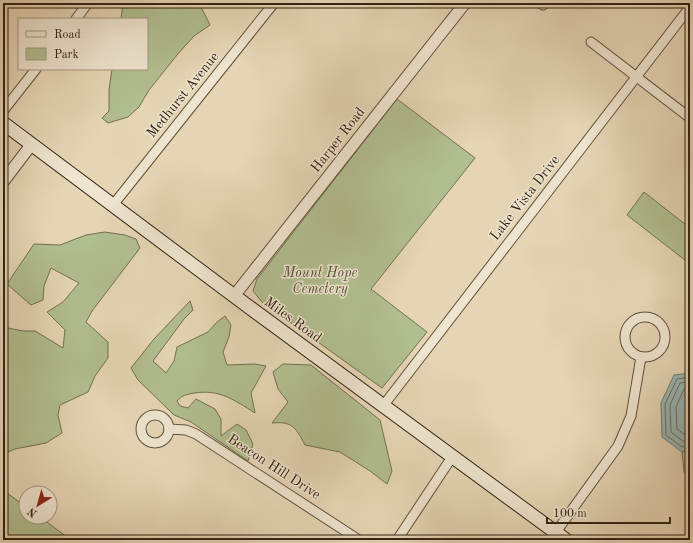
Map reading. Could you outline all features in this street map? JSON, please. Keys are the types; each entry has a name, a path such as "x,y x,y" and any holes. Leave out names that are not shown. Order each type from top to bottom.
{"main road":[{"name":"Miles Road","path":"3,123 234,296 561,536"}],"street":[{"path":"77,18 88,3"},
{"name":"Medhurst Avenue","path":"114,205 274,3"},
{"name":"Harper Road","path":"234,296 465,3"},
{"name":"Lake Vista Drive","path":"383,406 690,7"},
{"path":"591,42 690,118"},
{"path":"3,111 35,70"},
{"path":"3,182 32,144"},
{"path":"645,317 657,321 665,332 664,342 660,351 655,355 642,357 636,354 627,345 626,332 633,322 645,317"},
{"path":"561,536 618,446 631,416 642,357"},
{"name":"Beacon Hill Drive","path":"169,428 182,429 196,434 359,540"},
{"path":"397,540 452,457"}],"green space":[{"path":"123,3 202,3 201,7 210,25 194,36 177,55 149,90 139,107 128,117 108,123 102,118 109,111 109,90 112,70 148,70 148,18 121,18"},
{"name":"Mount Hope Cemetery","path":"397,99 475,158 371,289 427,332 382,388 262,302 253,291 257,279"},
{"path":"644,192 690,228 690,264 627,215"},
{"path":"105,232 125,235 136,239 140,248 92,311 86,322 108,342 108,358 95,376 88,392 60,405 58,415 62,433 46,443 15,449 3,454 3,327 23,331 35,331 63,348 65,330 47,312 63,302 79,283 51,268 44,286 43,300 31,305 7,284 34,244 60,245 86,235"},
{"path":"190,301 193,310 184,319 153,361 166,373 174,361 177,347 208,332 225,316 231,325 229,337 223,352 227,365 255,364 266,366 251,393 255,413 219,394 203,392 194,393 182,396 177,401 180,406 188,408 196,399 215,409 221,419 221,436 237,424 246,430 253,444 248,461 191,422 174,415 138,380 131,368 154,339"},
{"path":"283,364 311,365 380,420 392,471 387,484 340,452 305,445 293,427 285,423 272,423 288,402 278,389 273,372"},
{"path":"690,448 690,477 684,472 682,452"},
{"path":"3,490 18,501 18,525 51,525 71,540 3,540"}],"water":[{"path":"690,373 690,448 682,452 662,437 661,403 674,375"}]}
